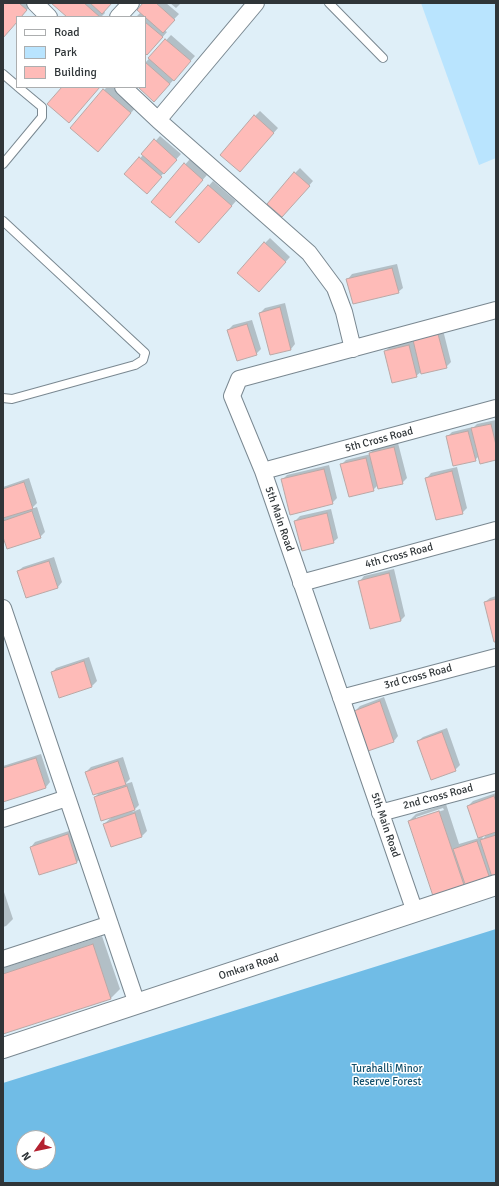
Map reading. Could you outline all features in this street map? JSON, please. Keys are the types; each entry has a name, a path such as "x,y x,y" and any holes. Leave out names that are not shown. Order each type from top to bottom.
{"street":[{"path":"34,3 48,16"},
{"path":"119,16 131,3"},
{"path":"158,120 251,4"},
{"path":"124,88 158,120 309,253 335,288 344,312 352,349"},
{"name":"5th Main Road","path":"415,912 263,471 232,396 239,379 496,310"},
{"name":"5th Cross Road","path":"263,471 496,408"},
{"name":"4th Cross Road","path":"301,583 496,530"},
{"path":"3,608 137,1004"},
{"name":"3rd Cross Road","path":"341,698 496,656"},
{"name":"2nd Cross Road","path":"380,813 496,782"},
{"path":"3,819 67,798"},
{"name":"Omkara Road","path":"3,1048 496,885"},
{"path":"3,959 110,924"}],"lane":[{"path":"329,3 383,58"},
{"path":"3,74 16,84"},
{"path":"3,164 42,117 42,107 20,88"},
{"path":"3,221 144,353 143,360 135,365 12,399 3,398"}],"green space":[{"path":"421,3 496,3 496,158 479,165"},
{"name":"Turahalli Minor Reserve Forest","path":"496,929 496,1183 3,1183 3,1083"}],"building":[{"path":"3,3 19,3 27,10 22,16 16,16 16,23 3,38"},
{"path":"51,3 84,3 99,16 66,16"},
{"path":"90,3 112,3 102,14"},
{"path":"143,3 156,3 175,20 163,33 146,18 146,16 144,16 137,10"},
{"path":"146,23 163,37 147,55 146,54"},
{"path":"165,39 191,61 174,81 148,58"},
{"path":"146,63 170,84 154,102 139,88 146,88"},
{"path":"61,88 99,88 69,123 47,104"},
{"path":"103,89 131,113 98,152 70,128"},
{"path":"254,115 274,133 240,172 220,155"},
{"path":"154,139 177,160 164,174 141,154"},
{"path":"139,157 162,177 147,194 124,174"},
{"path":"184,163 203,180 170,218 151,202"},
{"path":"294,172 310,186 282,217 267,204"},
{"path":"208,185 232,206 199,243 175,222"},
{"path":"264,242 286,262 259,292 237,273"},
{"path":"392,268 399,293 353,304 346,279"},
{"path":"280,307 291,350 270,355 259,313"},
{"path":"247,324 257,355 237,361 227,330"},
{"path":"438,334 447,368 421,374 413,340"},
{"path":"409,345 417,377 392,383 384,351"},
{"path":"491,424 496,445 496,460 480,464 471,428"},
{"path":"468,431 476,461 453,466 446,436"},
{"path":"394,447 403,484 378,489 369,453"},
{"path":"366,458 374,491 349,497 340,464"},
{"path":"324,469 333,504 290,515 281,479"},
{"path":"452,471 463,514 436,520 425,478"},
{"path":"24,482 33,509 3,518 3,489"},
{"path":"32,511 41,538 7,549 3,537 3,521"},
{"path":"327,513 334,543 302,551 294,521"},
{"path":"49,561 58,588 26,598 17,571"},
{"path":"389,573 401,621 370,629 358,581"},
{"path":"496,599 496,642 494,642 484,602"},
{"path":"84,661 92,687 59,698 51,672"},
{"path":"380,701 394,742 368,751 354,711"},
{"path":"442,732 456,771 431,780 417,741"},
{"path":"36,758 46,788 3,802 3,768"},
{"path":"118,761 126,785 93,795 85,772"},
{"path":"127,786 135,810 101,821 94,797"},
{"path":"494,796 496,802 496,832 478,838 467,806"},
{"path":"439,811 464,885 433,896 408,821"},
{"path":"135,813 142,837 111,847 103,824"},
{"path":"68,834 77,863 39,875 30,847"},
{"path":"496,835 496,876 492,877 480,840"},
{"path":"477,841 490,879 466,887 453,849"},
{"path":"93,944 111,999 3,1034 3,974"}]}
